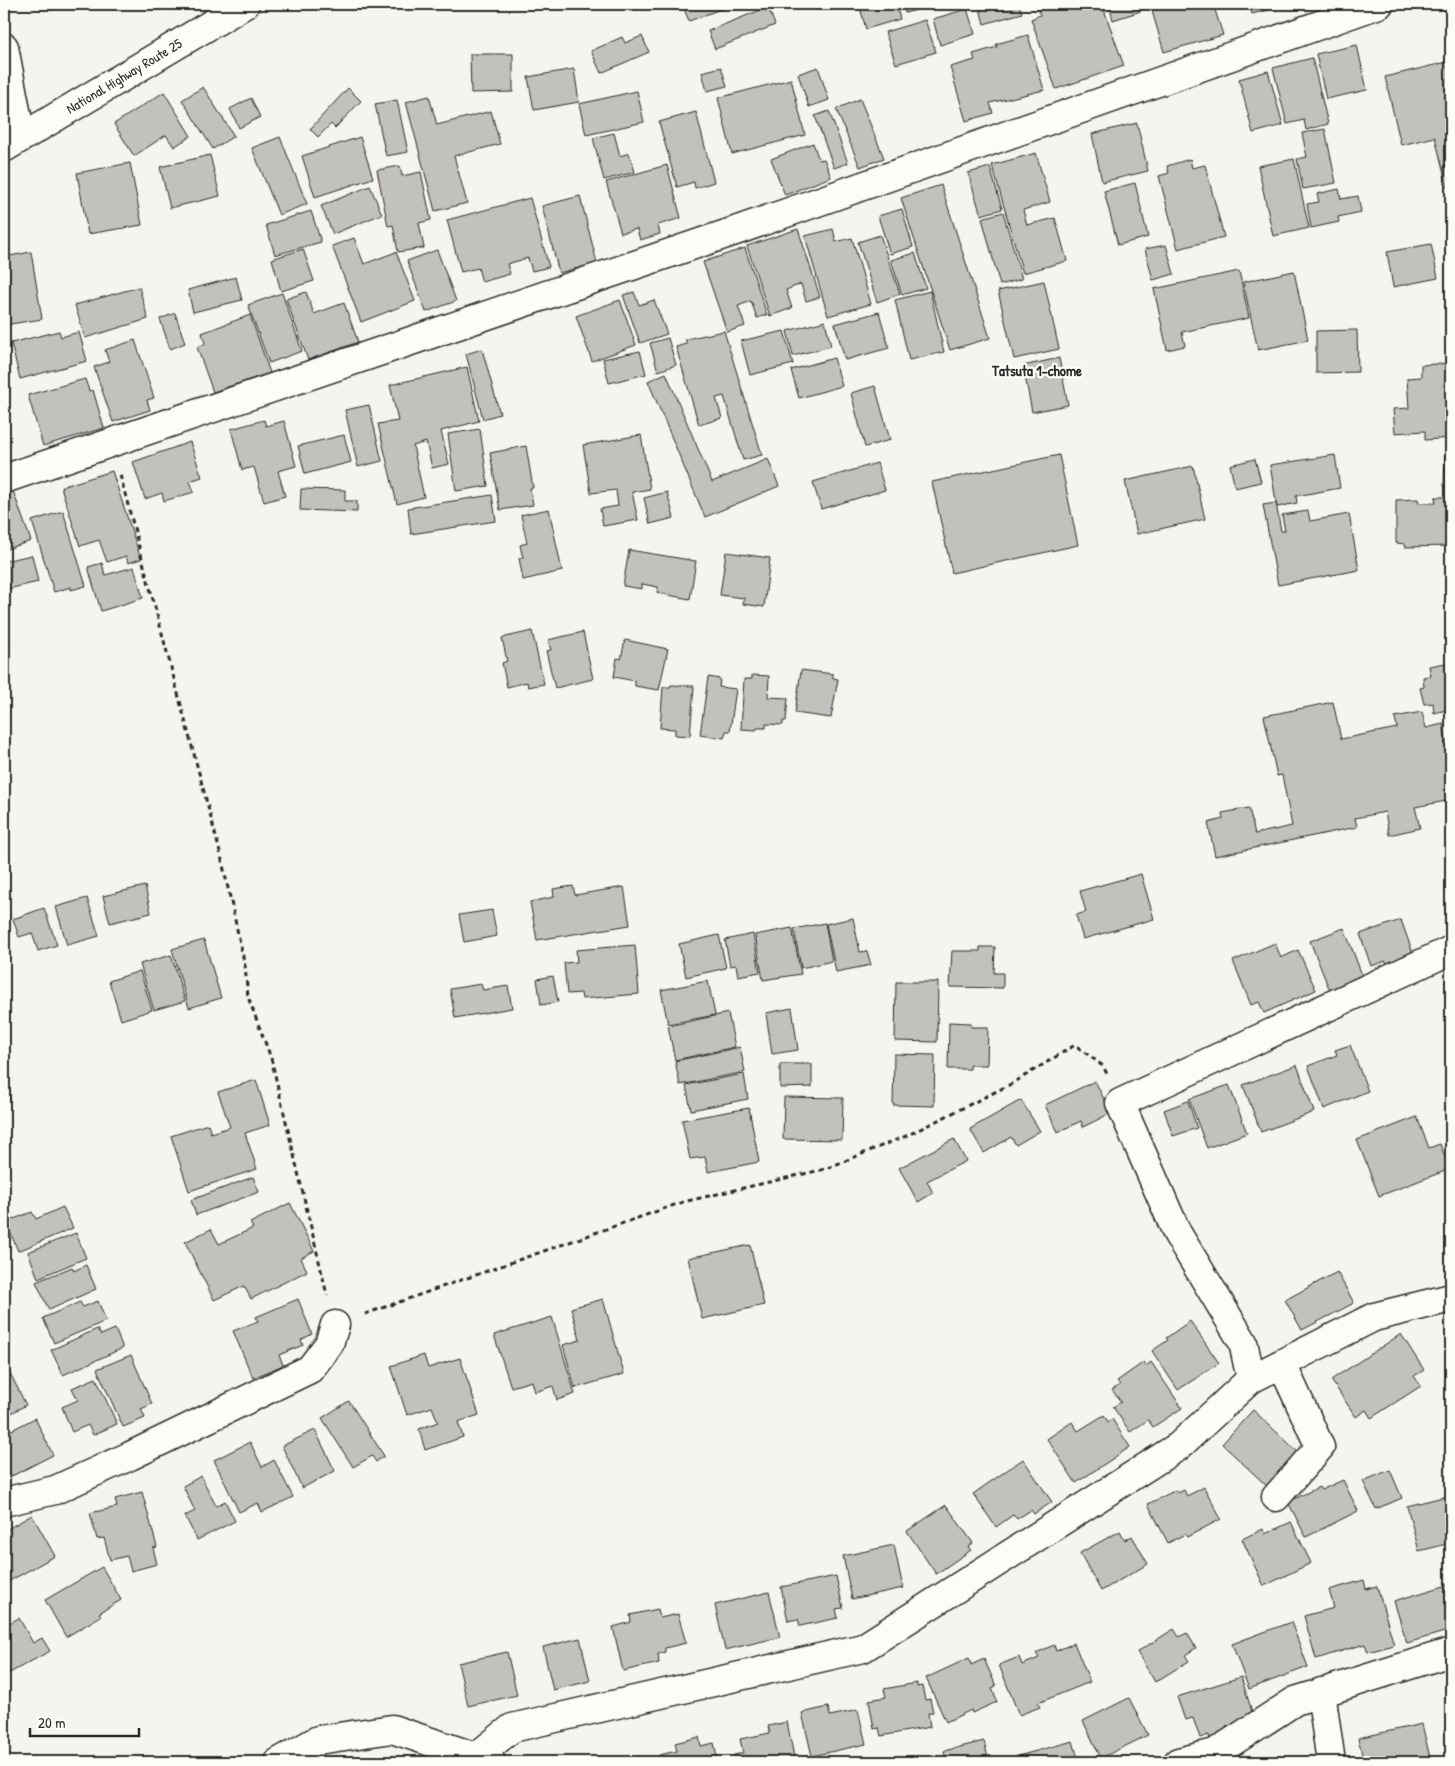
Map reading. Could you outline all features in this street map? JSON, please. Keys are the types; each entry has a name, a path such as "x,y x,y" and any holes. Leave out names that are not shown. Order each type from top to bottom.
{"main road":[{"name":"National Highway Route 25","path":"12,142 245,4"},
{"path":"4,479 111,440 729,233 1379,4"},
{"path":"4,47 12,142"},
{"path":"1251,1379 1243,1342 1177,1233 1120,1102 1451,950"},
{"path":"279,1762 318,1740 392,1729 484,1759 512,1728 863,1648 1179,1446 1251,1379 1374,1317 1451,1298"},
{"path":"4,1502 63,1486 130,1456 310,1369 329,1344 335,1325"},
{"path":"1276,1497 1320,1447 1282,1364"},
{"path":"1178,1762 1215,1753 1295,1701 1451,1652"},
{"path":"1321,1692 1331,1762"}],"path":[{"path":"111,440 220,856 244,959 248,997 271,1058 335,1325 683,1202 825,1168 906,1136 1013,1082 1075,1045 1103,1066 1120,1102"}],"building":[{"path":"682,4 734,4 689,21"},
{"path":"859,4 896,4 900,19 866,29"},
{"path":"902,4 939,4 905,13"},
{"path":"979,4 1019,4 1022,13 984,24"},
{"path":"1036,4 1102,4 1124,66 1056,89 1031,19 1040,15"},
{"path":"1109,4 1139,4 1141,11 1113,20"},
{"path":"1150,4 1213,4 1223,35 1164,52"},
{"path":"1249,4 1294,4 1252,14"},
{"path":"768,7 775,25 715,49 708,31"},
{"path":"967,9 975,34 940,45 933,19"},
{"path":"925,20 936,52 896,64 885,32"},
{"path":"1028,35 1044,90 990,103 993,113 966,121 950,67 975,60 973,54 997,47 996,44"},
{"path":"642,36 649,52 601,73 591,51 622,37 625,43"},
{"path":"1357,45 1367,90 1326,99 1316,54"},
{"path":"470,54 513,54 513,92 471,93"},
{"path":"1312,58 1328,124 1306,130 1304,120 1287,124 1273,68"},
{"path":"1451,61 1451,202 1435,137 1401,145 1385,77"},
{"path":"721,67 727,86 707,91 702,72"},
{"path":"818,67 829,100 809,107 798,74"},
{"path":"574,69 579,102 534,110 528,77"},
{"path":"1268,71 1283,125 1253,133 1239,79"},
{"path":"791,79 805,135 732,154 718,98"},
{"path":"203,87 234,136 213,149 182,100"},
{"path":"348,88 361,101 335,128 331,124 318,137 310,129"},
{"path":"637,91 644,122 586,135 579,104"},
{"path":"164,92 191,136 174,147 166,135 134,156 114,124"},
{"path":"429,96 437,125 491,111 500,144 454,156 467,203 435,211 406,102"},
{"path":"251,98 260,117 239,128 230,109"},
{"path":"860,99 884,158 860,167 836,109"},
{"path":"397,100 408,152 386,156 375,104"},
{"path":"829,111 848,163 834,168 815,116"},
{"path":"696,112 714,182 695,188 694,182 677,187 659,122"},
{"path":"1137,123 1148,171 1102,182 1092,134"},
{"path":"1325,129 1336,183 1303,189 1297,159 1307,157 1302,133"},
{"path":"614,133 620,156 629,153 635,172 604,180 593,138"},
{"path":"280,137 307,204 279,215 252,148"},
{"path":"360,137 373,178 315,197 302,156"},
{"path":"813,143 819,160 824,159 831,177 785,195 771,159"},
{"path":"1036,153 1050,202 1023,210 1027,225 1055,218 1067,261 1023,273 992,165"},
{"path":"210,155 220,196 170,208 160,167"},
{"path":"1190,159 1192,168 1205,165 1224,237 1178,249 1159,176 1169,173 1167,166"},
{"path":"1294,159 1309,228 1273,236 1258,166"},
{"path":"130,163 142,225 88,234 77,173"},
{"path":"667,165 681,218 658,225 660,234 640,240 637,229 621,233 606,182"},
{"path":"400,166 402,176 421,172 431,220 419,223 424,248 398,252 393,225 388,226 377,170"},
{"path":"990,167 1002,209 981,215 968,173"},
{"path":"1135,183 1148,237 1118,245 1104,191"},
{"path":"941,185 990,338 950,350 901,198"},
{"path":"370,186 382,214 333,234 321,206"},
{"path":"1339,189 1341,199 1358,196 1361,212 1338,217 1339,222 1311,228 1307,204 1319,202 1317,194"},
{"path":"580,196 597,263 559,273 542,206"},
{"path":"530,198 549,267 532,271 528,258 507,264 510,274 482,282 478,268 461,272 447,220"},
{"path":"902,209 913,247 890,254 878,216"},
{"path":"311,211 321,242 275,255 266,225"},
{"path":"1003,212 1022,279 1000,285 982,218"},
{"path":"798,229 820,297 806,301 801,284 786,290 792,308 770,316 747,246"},
{"path":"833,229 836,242 852,238 871,304 828,316 805,236"},
{"path":"880,235 900,294 877,302 858,242"},
{"path":"354,238 364,264 396,252 415,301 361,322 332,246"},
{"path":"1431,244 1438,278 1393,287 1387,252"},
{"path":"1166,245 1174,274 1153,280 1145,249"},
{"path":"745,248 767,315 757,318 751,301 738,306 745,326 727,332 703,262"},
{"path":"303,249 314,281 281,291 272,259"},
{"path":"437,250 456,301 426,312 407,261"},
{"path":"31,252 42,319 4,325 4,257"},
{"path":"915,253 926,288 902,295 891,260"},
{"path":"1239,271 1249,318 1182,332 1185,346 1167,350 1154,289"},
{"path":"1294,271 1308,340 1258,350 1243,282"},
{"path":"236,277 242,300 193,312 188,290"},
{"path":"1044,281 1059,349 1014,359 998,291"},
{"path":"139,287 148,319 85,338 75,305"},
{"path":"930,291 944,352 909,360 895,300"},
{"path":"306,292 314,314 344,303 358,342 308,360 286,299"},
{"path":"634,292 639,305 654,300 667,334 640,343 623,295"},
{"path":"282,293 302,351 269,363 248,305"},
{"path":"620,300 636,345 592,361 576,316"},
{"path":"879,312 889,348 845,360 835,324"},
{"path":"175,313 185,343 170,349 160,319"},
{"path":"250,315 270,373 213,392 197,347 205,344 202,333"},
{"path":"825,321 831,346 793,356 787,331"},
{"path":"1357,330 1358,372 1316,373 1316,331"},
{"path":"59,331 61,337 79,332 87,361 20,379 11,343"},
{"path":"724,331 762,455 743,460 724,396 716,398 722,418 699,425 676,347 686,344 686,339"},
{"path":"784,331 793,364 750,375 741,341"},
{"path":"668,338 676,365 658,371 650,343"},
{"path":"135,340 154,398 147,400 150,410 113,422 94,367 109,362 105,350"},
{"path":"482,349 500,414 483,419 466,354"},
{"path":"640,351 646,374 609,383 603,359"},
{"path":"834,358 842,386 799,398 791,370"},
{"path":"1059,358 1068,405 1032,412 1023,366"},
{"path":"1451,363 1451,438 1425,440 1425,431 1395,433 1393,409 1409,408 1407,378 1421,377 1421,365"},
{"path":"467,367 479,421 441,431 449,464 432,468 426,442 413,446 424,497 397,504 378,424 398,421 390,385"},
{"path":"666,373 712,482 768,459 779,486 705,517 648,381"},
{"path":"85,379 89,391 93,390 104,428 43,446 28,395"},
{"path":"875,386 890,440 865,447 851,393"},
{"path":"369,405 382,461 358,467 345,410"},
{"path":"264,420 266,426 284,421 296,466 278,471 285,496 264,502 254,467 242,470 231,429"},
{"path":"480,429 488,486 456,491 448,434"},
{"path":"344,435 351,462 305,474 298,446"},
{"path":"641,435 650,489 632,492 638,520 603,526 600,509 618,506 616,490 591,493 583,445"},
{"path":"190,442 202,477 190,481 194,492 164,501 162,493 145,499 133,462"},
{"path":"526,446 533,488 530,488 533,505 500,510 490,453"},
{"path":"1059,455 1078,545 952,573 932,482"},
{"path":"1335,455 1340,488 1296,496 1297,503 1277,507 1270,465"},
{"path":"1445,456 1451,456 1451,486 1444,486"},
{"path":"1255,459 1261,482 1235,488 1230,465"},
{"path":"877,463 885,490 821,509 813,482"},
{"path":"1193,466 1205,519 1137,534 1125,481"},
{"path":"112,471 141,559 128,563 126,556 107,562 99,540 80,546 61,487"},
{"path":"301,489 345,490 345,501 357,501 357,512 300,510"},
{"path":"13,491 31,541 4,550 4,494"},
{"path":"667,492 674,518 650,524 644,498"},
{"path":"492,495 496,521 411,534 408,508"},
{"path":"1435,497 1451,497 1451,546 1405,547 1405,544 1396,543 1396,500 1418,499 1419,503 1436,503"},
{"path":"1276,503 1281,531 1285,531 1282,515 1308,511 1310,521 1349,514 1359,570 1278,585 1263,505"},
{"path":"549,509 562,571 523,580 519,558 523,558 520,545 527,543 521,515"},
{"path":"63,511 86,586 71,590 71,587 54,592 32,521"},
{"path":"629,550 696,561 690,599 657,593 658,587 642,584 642,589 623,586"},
{"path":"726,552 770,558 764,607 743,604 744,598 720,595"},
{"path":"32,555 38,582 8,589 7,585 4,586 4,561"},
{"path":"102,563 105,575 134,567 143,598 101,611 88,567"},
{"path":"4,612 10,643 4,644"},
{"path":"532,631 544,684 528,687 527,682 507,687 502,663 507,661 502,638"},
{"path":"583,632 593,679 555,688 546,651 551,650 548,640"},
{"path":"625,640 668,649 659,690 635,686 635,681 614,677 617,658 621,659"},
{"path":"1451,662 1451,709 1434,713 1433,703 1424,704 1420,688 1424,687 1423,677 1431,676 1429,666"},
{"path":"801,670 833,674 833,678 838,679 831,718 795,713"},
{"path":"752,675 769,676 768,697 788,698 786,721 783,721 783,725 766,724 766,728 757,728 756,730 741,729 744,679 752,679"},
{"path":"708,677 720,679 719,687 736,689 730,731 726,731 724,738 700,735"},
{"path":"671,685 694,686 690,736 675,735 675,729 660,728 663,687 670,687"},
{"path":"1333,702 1341,739 1397,728 1395,717 1422,712 1426,728 1443,724 1451,766 1451,800 1415,807 1420,828 1389,835 1385,812 1355,818 1357,827 1215,856 1208,823 1223,819 1222,813 1249,808 1255,834 1292,826 1282,775 1277,776 1264,716"},
{"path":"1141,874 1154,919 1083,939 1076,915 1086,912 1080,891"},
{"path":"145,886 151,913 110,923 103,896"},
{"path":"573,886 575,895 624,887 630,925 537,940 530,902 554,897 553,889"},
{"path":"87,898 99,936 67,945 56,907"},
{"path":"44,908 57,945 38,951 32,933 19,937 13,919"},
{"path":"492,910 497,936 464,942 459,915"},
{"path":"853,918 860,952 867,951 871,965 836,972 826,924"},
{"path":"1401,920 1415,959 1389,968 1386,961 1371,966 1360,934"},
{"path":"825,923 832,961 801,968 794,929"},
{"path":"792,928 801,974 763,980 755,935"},
{"path":"1344,928 1365,983 1332,996 1310,941"},
{"path":"753,934 760,972 738,976 736,965 730,966 725,940"},
{"path":"719,935 726,968 686,977 679,944"},
{"path":"204,940 221,998 189,1008 172,949"},
{"path":"1275,943 1281,958 1298,950 1316,990 1264,1013 1259,1002 1251,1005 1233,961"},
{"path":"635,945 639,994 582,999 581,993 567,994 564,963 577,962 576,950"},
{"path":"980,947 995,947 994,973 1003,973 1003,988 950,987 952,951 980,951"},
{"path":"171,955 185,1001 154,1010 140,964"},
{"path":"140,971 152,1010 121,1020 109,981"},
{"path":"553,976 558,1002 541,1005 537,979"},
{"path":"708,981 715,1015 668,1024 661,990"},
{"path":"896,982 938,982 937,1042 895,1041"},
{"path":"481,984 483,990 508,986 512,1008 455,1018 450,989"},
{"path":"792,1008 798,1050 772,1054 766,1013"},
{"path":"728,1013 735,1047 675,1060 668,1026"},
{"path":"949,1022 971,1023 971,1027 988,1027 987,1065 970,1065 970,1069 948,1069"},
{"path":"1350,1045 1368,1091 1324,1109 1308,1066 1337,1055 1335,1050"},
{"path":"740,1047 745,1072 680,1085 675,1061"},
{"path":"894,1054 935,1055 934,1106 893,1105"},
{"path":"780,1064 812,1064 812,1087 780,1088"},
{"path":"1297,1065 1314,1112 1261,1132 1243,1085"},
{"path":"744,1074 748,1099 691,1110 686,1085"},
{"path":"256,1080 270,1125 245,1133 257,1169 189,1191 171,1136 208,1124 211,1133 230,1127 218,1092"},
{"path":"1095,1081 1111,1113 1083,1127 1081,1121 1058,1132 1045,1105"},
{"path":"4,1083 6,1083 10,1100 4,1101"},
{"path":"1229,1085 1247,1133 1207,1148 1189,1099"},
{"path":"784,1097 843,1098 842,1140 783,1139"},
{"path":"1021,1100 1040,1131 1016,1145 1011,1137 984,1153 970,1129"},
{"path":"1188,1101 1197,1128 1173,1136 1164,1110"},
{"path":"749,1108 759,1162 708,1172 705,1157 690,1159 682,1120"},
{"path":"1417,1117 1429,1148 1440,1144 1450,1169 1379,1196 1357,1140"},
{"path":"954,1139 966,1161 927,1181 933,1193 918,1202 899,1168"},
{"path":"253,1177 259,1192 196,1215 191,1200"},
{"path":"290,1203 314,1251 301,1258 307,1271 251,1299 244,1286 214,1300 185,1242 211,1229 219,1244 253,1228 250,1223"},
{"path":"63,1207 73,1228 18,1251 6,1222 32,1212 36,1219"},
{"path":"76,1233 86,1258 38,1278 28,1252"},
{"path":"750,1245 764,1305 702,1319 688,1258"},
{"path":"86,1265 96,1289 49,1310 36,1282 72,1267 74,1271"},
{"path":"1337,1272 1354,1303 1302,1330 1285,1300"},
{"path":"298,1299 312,1334 301,1340 303,1345 279,1355 283,1365 253,1378 233,1331 258,1321 256,1317"},
{"path":"603,1299 624,1374 575,1388 563,1345 580,1340 571,1308"},
{"path":"98,1301 106,1321 54,1343 43,1318 80,1302 83,1307"},
{"path":"552,1317 575,1394 557,1400 553,1386 535,1392 532,1381 511,1387 494,1335"},
{"path":"1190,1321 1219,1363 1178,1390 1152,1351 1168,1340 1166,1338"},
{"path":"97,1329 101,1335 115,1329 123,1348 63,1375 51,1350"},
{"path":"1401,1334 1424,1370 1414,1376 1421,1386 1371,1418 1366,1410 1356,1417 1331,1380"},
{"path":"131,1355 152,1404 141,1409 145,1418 123,1427 97,1369"},
{"path":"424,1355 428,1368 460,1358 479,1415 458,1422 463,1437 425,1450 419,1429 438,1422 432,1407 407,1415 391,1366"},
{"path":"1144,1362 1146,1366 1151,1362 1182,1408 1153,1427 1148,1420 1130,1432 1113,1407 1121,1402 1112,1390 1120,1385 1117,1381"},
{"path":"7,1367 26,1405 4,1417 4,1368"},
{"path":"96,1378 117,1424 93,1435 88,1425 72,1432 62,1407 78,1400 72,1388"},
{"path":"349,1401 384,1456 376,1462 372,1456 353,1467 322,1418"},
{"path":"1253,1410 1299,1453 1268,1487 1222,1444"},
{"path":"1104,1415 1108,1422 1112,1419 1130,1447 1076,1483 1047,1439 1072,1422 1078,1431"},
{"path":"35,1418 53,1455 4,1480 4,1434"},
{"path":"315,1430 335,1471 302,1488 282,1446"},
{"path":"250,1442 262,1467 274,1460 293,1497 262,1512 258,1503 239,1512 214,1460"},
{"path":"1023,1459 1052,1502 1034,1514 1031,1510 1017,1519 1013,1515 996,1527 973,1494"},
{"path":"1390,1470 1402,1498 1376,1509 1363,1481"},
{"path":"201,1476 216,1506 225,1501 235,1521 197,1540 185,1516 195,1511 183,1486"},
{"path":"1343,1480 1358,1511 1306,1537 1288,1502 1319,1487 1321,1490"},
{"path":"1204,1487 1221,1519 1187,1537 1185,1534 1168,1543 1148,1504 1176,1490 1178,1493 1184,1490 1187,1496"},
{"path":"142,1492 157,1547 153,1548 157,1564 131,1571 127,1556 110,1560 104,1538 97,1539 90,1513 117,1507 115,1499"},
{"path":"1451,1495 1451,1543 1419,1551 1407,1506"},
{"path":"946,1505 973,1543 968,1547 971,1550 936,1574 907,1531"},
{"path":"32,1515 55,1556 4,1584 4,1531"},
{"path":"1291,1522 1311,1563 1264,1586 1242,1539 1263,1529 1265,1534"},
{"path":"1120,1531 1125,1540 1132,1536 1148,1564 1101,1591 1080,1553"},
{"path":"894,1545 903,1588 852,1599 843,1556"},
{"path":"102,1567 121,1600 99,1613 101,1616 66,1637 45,1600"},
{"path":"836,1576 843,1608 836,1609 838,1618 800,1626 798,1619 788,1621 781,1587"},
{"path":"1364,1580 1366,1589 1377,1586 1394,1645 1368,1652 1365,1644 1316,1659 1304,1616 1334,1608 1329,1590"},
{"path":"1451,1584 1451,1630 1407,1643 1394,1601"},
{"path":"769,1592 780,1637 725,1650 715,1605"},
{"path":"658,1609 660,1618 678,1614 686,1643 665,1648 665,1652 658,1654 659,1663 623,1671 613,1627 631,1622 630,1615"},
{"path":"19,1618 33,1643 42,1638 50,1651 4,1676 4,1626"},
{"path":"1291,1622 1308,1667 1249,1689 1232,1644"},
{"path":"1174,1629 1179,1637 1187,1633 1196,1648 1185,1655 1189,1661 1155,1682 1137,1652"},
{"path":"580,1638 590,1681 553,1690 543,1647"},
{"path":"1074,1643 1090,1682 1038,1703 1040,1707 1019,1715 999,1665 1019,1657 1022,1665 1039,1658 1036,1653 1054,1645 1056,1651"},
{"path":"507,1652 517,1695 468,1706 458,1663"},
{"path":"969,1658 971,1665 984,1659 996,1686 992,1688 997,1702 972,1713 971,1710 946,1722 926,1678"},
{"path":"1241,1677 1254,1718 1226,1727 1228,1735 1210,1741 1209,1735 1200,1738 1193,1718 1185,1720 1177,1697"},
{"path":"917,1683 917,1687 922,1686 925,1700 930,1699 933,1712 928,1713 930,1727 881,1736 879,1728 874,1729 869,1700 886,1697 884,1689"},
{"path":"1129,1698 1148,1735 1101,1758 1083,1721"},
{"path":"828,1707 830,1716 858,1710 866,1744 812,1756 802,1713"},
{"path":"787,1722 795,1762 736,1762 734,1755 743,1753 740,1739 770,1733 768,1726"},
{"path":"1422,1724 1431,1762 1364,1762 1358,1738"},
{"path":"699,1737 701,1746 714,1743 718,1762 660,1762 659,1755 677,1751 675,1743"},
{"path":"984,1741 989,1762 936,1762 946,1760 944,1751"},
{"path":"1073,1741 1079,1762 1007,1762 1007,1759"}],"district":[{"name":"Tatsuta 1-chome","path":"1037,371"}]}
